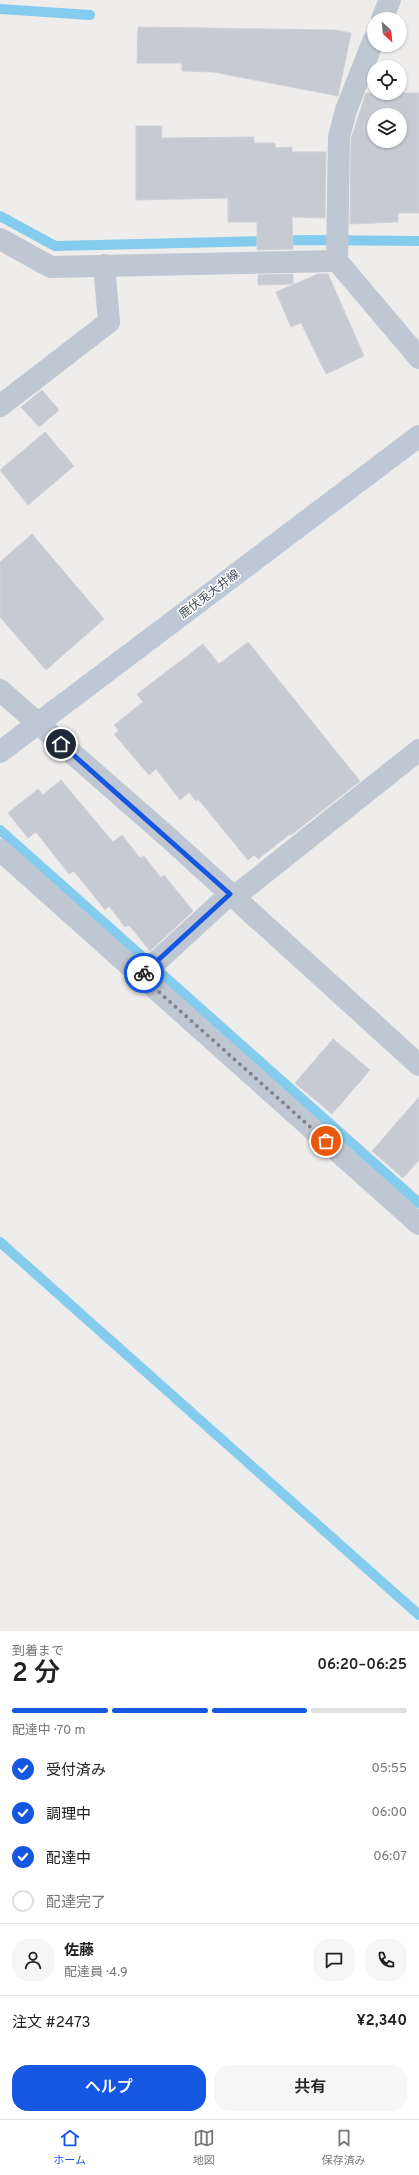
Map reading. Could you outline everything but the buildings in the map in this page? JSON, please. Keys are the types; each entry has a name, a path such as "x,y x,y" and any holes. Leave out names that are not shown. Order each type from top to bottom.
{"main road":[{"name":"鹿伏兎大井線","path":"0,752 419,436"}],"street":[{"path":"385,12 390,0"},
{"path":"369,52 346,110 339,137 337,247 419,358"},
{"path":"0,238 51,266 104,265 337,247"},
{"path":"0,406 109,322 104,265"},
{"path":"0,690 170,839 419,1065"},
{"path":"149,968 232,896 419,750"},
{"path":"0,850 149,968 419,1224"}],"waterway":[{"path":"0,9 90,15"},
{"path":"0,216 55,246 305,240 419,241"},
{"path":"0,830 419,1203"},
{"path":"0,1242 419,1615"}],"way so far":[{"path":"144,973 141,976 326,1141"}],"route":[{"path":"61,744 170,839 230,894 144,973"}]}
